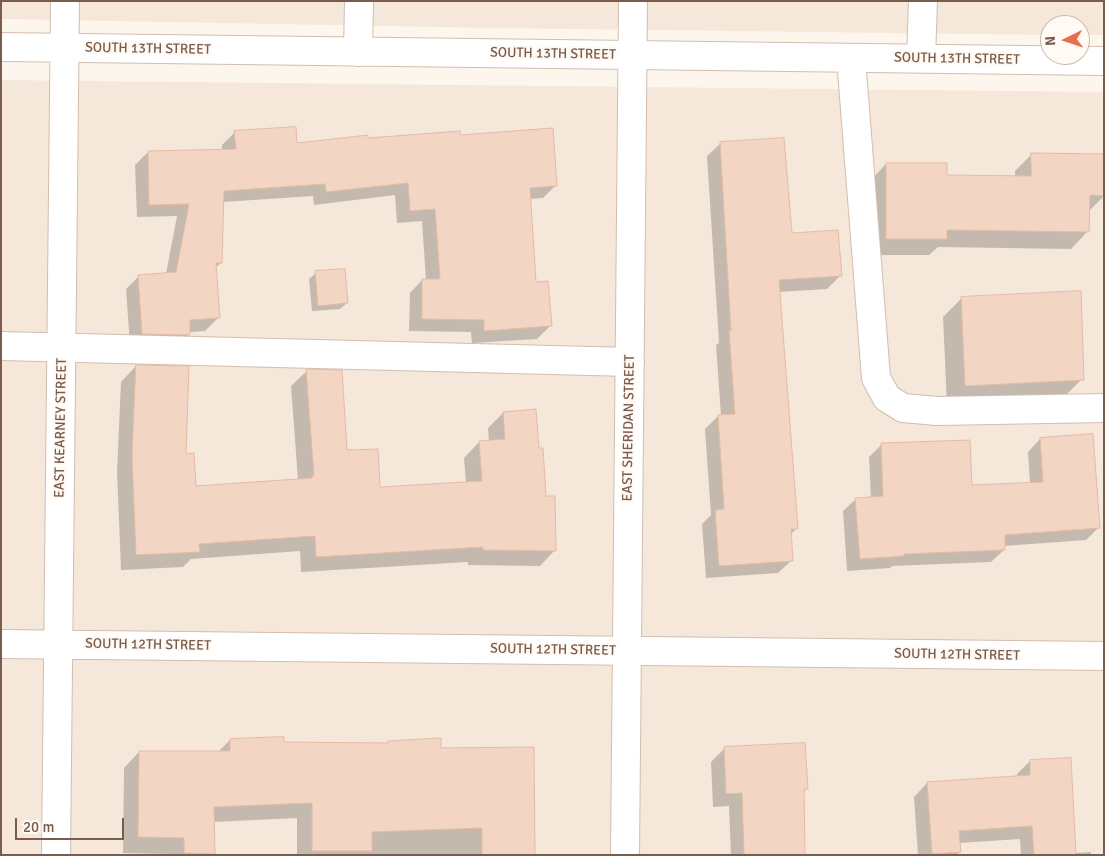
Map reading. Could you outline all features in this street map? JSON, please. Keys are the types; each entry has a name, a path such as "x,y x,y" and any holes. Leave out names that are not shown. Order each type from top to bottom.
{"street":[{"name":"EAST KEARNEY STREET","path":"56,855 65,1"},
{"path":"358,1 358,52"},
{"name":"EAST SHERIDAN STREET","path":"625,855 633,1"},
{"path":"921,59 923,1"},
{"name":"SOUTH 13TH STREET","path":"1,47 1104,61"},
{"path":"851,58 876,378 887,398 903,408 937,411 1104,408"},
{"path":"1,346 630,362"},
{"name":"SOUTH 12TH STREET","path":"1,644 1104,656"}],"shaded area":[{"path":"1,1 1104,1 1104,35 1090,35 1090,15 1040,15 1040,35 1,19"},
{"path":"1,80 1104,92 1104,855 1,855"}],"building":[{"path":"296,127 297,143 368,135 368,138 460,131 460,135 553,128 557,186 530,188 536,282 548,281 552,326 484,331 484,320 422,319 422,279 440,279 435,209 410,211 408,183 326,192 325,184 224,191 222,263 216,263 220,318 190,320 190,335 142,334 138,275 176,272 189,204 149,205 148,151 236,149 234,131"},
{"path":"784,138 792,233 838,230 842,276 779,280 798,529 791,529 793,561 719,566 715,510 724,509 718,415 735,414 720,142"},
{"path":"1031,153 1104,154 1104,196 1090,195 1089,232 947,230 947,239 886,239 886,163 947,163 947,175 1031,176"},
{"path":"345,269 348,303 318,306 315,271"},
{"path":"1081,291 1084,380 965,386 961,297"},
{"path":"136,365 189,366 186,454 194,453 196,486 312,478 314,476 306,369 342,370 347,450 378,449 380,487 482,481 479,441 505,439 503,412 536,409 539,448 543,448 546,496 555,496 556,551 483,550 483,547 316,557 315,536 199,544 200,552 136,555 132,456"},
{"path":"1093,434 1100,528 1005,535 1005,550 904,554 904,556 860,559 855,498 883,496 881,443 970,440 972,485 1043,482 1040,438"},
{"path":"284,737 284,742 388,743 388,741 441,738 441,748 534,747 535,855 482,855 482,828 372,832 372,851 312,851 312,803 214,807 215,854 184,853 184,838 138,837 139,751 230,751 230,739"},
{"path":"805,743 808,789 804,789 805,855 744,855 742,793 726,794 724,747"},
{"path":"1071,758 1076,855 1034,855 1032,826 959,831 961,852 932,854 927,782 1030,775 1030,760"}]}
